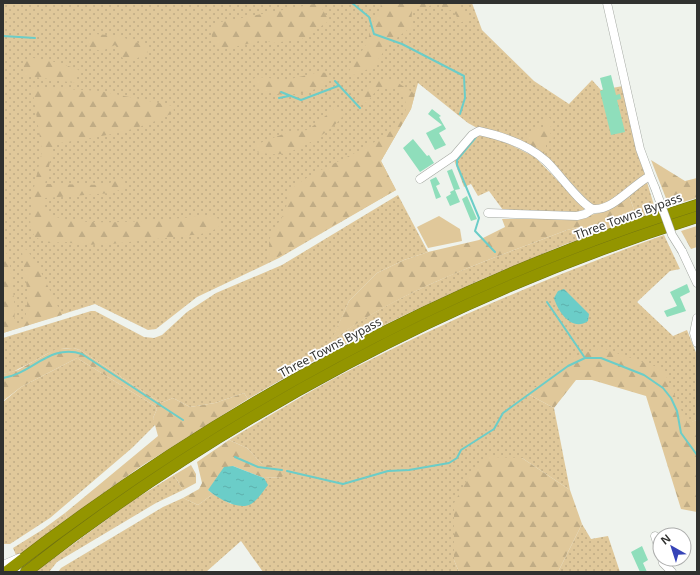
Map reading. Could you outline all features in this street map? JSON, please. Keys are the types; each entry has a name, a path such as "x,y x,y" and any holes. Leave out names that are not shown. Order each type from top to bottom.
{"highway":[{"name":"Three Towns Bypass","path":"6,572 100,502 214,427 363,343 432,309 552,257 697,205"},
{"name":"Three Towns Bypass","path":"26,572 107,511 163,473 283,400 368,354 508,288 612,246 697,217"}],"street":[{"path":"607,3 637,134 650,176 670,228 697,283"},
{"path":"420,179 450,159 475,132 479,131 506,139 530,150 545,160 590,208 593,209 602,210 610,206 640,181 650,176"},
{"path":"488,213 577,216 585,214 593,209"},
{"path":"697,318 694,333 697,343"},
{"path":"3,566 31,553"}],"green space":[{"path":"3,3 472,3 482,30 534,81 569,104 592,80 601,90 623,86 646,174 604,205 596,206 591,204 545,156 498,132 479,129 468,123 418,83 411,109 381,161 396,190 279,258 197,297 156,329 148,330 95,304 3,333"},
{"path":"319,3 329,21 302,39 273,43 263,40 222,50 213,40 212,32 221,22"},
{"path":"381,3 433,4 412,11 411,27 389,44 373,67 354,75 351,74 349,71 367,43 373,22 380,11"},
{"path":"440,3 458,3 461,6 461,11 466,13 468,20 459,23 456,15 451,10 445,12"},
{"path":"95,34 119,36 146,46 148,52 136,59 125,61 115,45 102,51 88,48 89,38"},
{"path":"33,58 60,63 79,70 75,83 23,75 24,62"},
{"path":"319,72 327,73 330,79 323,85 303,93 279,94 268,92 259,88 253,82 253,79 258,77 287,80"},
{"path":"381,79 392,79 415,94 411,109 381,161 396,190 269,262 269,244 271,234 284,215 290,191 303,180 375,142 390,131 401,119 406,107 406,102 401,94 393,88 384,87 379,89 367,103 360,101 359,96 370,83"},
{"path":"32,87 100,91 173,106 174,112 130,130 54,144 45,184 105,185 122,178 126,184 122,189 111,193 45,198 43,210 55,217 96,222 146,221 207,216 220,219 220,226 212,231 201,234 111,244 82,245 66,242 47,243 35,237 31,230 30,219 33,192 42,151"},
{"path":"334,109 340,109 344,114 333,127 307,144 281,154 256,152 255,145 291,131 308,130"},
{"path":"548,117 553,121 550,132 554,138 546,143 546,150 543,154 530,147 527,138 537,128 545,129 546,126 544,120"},
{"path":"479,134 503,141 535,157 585,209 578,213 503,210 489,191 478,196 471,184 464,187 454,160"},
{"path":"651,160 685,181 697,178 697,198 669,206"},
{"path":"647,182 656,212 637,218 628,193"},
{"path":"628,193 637,218 587,237 584,226 567,230 475,265 386,306 331,341 349,301 377,273 404,260 428,252 479,240 505,227 502,219 573,219 599,213"},
{"path":"398,195 428,252 404,260 377,273 349,301 332,340 387,306 416,291 476,265 567,230 584,226 587,237 566,244 478,281 411,312 331,351 248,399 244,393 215,403 190,407 173,398 161,403 80,350 72,348 56,350 15,371 3,374 3,338 95,311 144,337 154,338 162,335 187,312 216,293 282,265"},
{"path":"439,216 460,229 462,241 428,248 417,227"},
{"path":"697,226 697,247 691,249 681,231"},
{"path":"664,235 680,269 670,271 637,302 673,336 687,330 697,355 697,420 687,424 602,349 526,393 554,408 570,490 522,458 454,560 459,572 263,572 241,541 206,572 58,572 61,568 163,507 183,498 198,505 213,494 231,504 267,485 264,478 282,477 262,464 247,448 229,440 318,387 371,359 453,320 579,267"},
{"path":"3,247 9,258 15,308 14,325 25,322 28,296 22,252 26,249 36,262 62,315 3,333"},
{"path":"73,348 80,350 161,403 173,398 190,407 215,403 244,393 248,399 140,467 67,519 65,513 158,436 153,418 157,409 155,406 77,358 21,387 3,401 3,374 18,370 56,349"},
{"path":"602,348 663,369 687,423 697,420 697,512 681,509 646,396 592,380 576,380 554,408 526,393 575,356"},
{"path":"77,358 155,406 157,409 153,418 156,424 132,448 50,518 10,544 3,544 3,402 21,387"},
{"path":"229,440 247,448 262,464 288,468 282,477 264,478 233,466 208,490 213,494 198,505 183,498 199,489 202,483 197,462"},
{"path":"489,457 522,458 570,490 582,524 558,572 459,572 454,560 454,503 473,469"},
{"path":"191,465 196,474 196,483 183,490 174,475"},
{"path":"174,475 183,490 156,503 57,562 49,572 35,572 132,501"},
{"path":"65,513 67,519 22,553 16,555 13,548 42,530"},
{"path":"582,524 591,539 608,536 620,572 558,572"}],"water":[{"path":"564,289 589,314 588,321 582,324 576,324 566,319 562,314 554,298 558,291"},
{"path":"233,466 264,478 268,485 254,502 246,506 228,503 208,490 224,467"}],"building":[{"path":"611,75 616,95 620,94 621,99 617,100 625,132 611,135 600,91 603,90 600,78"},
{"path":"432,109 441,116 439,117 446,129 439,133 446,145 435,150 426,133 442,125 428,114"},
{"path":"413,139 427,156 429,155 434,163 420,172 403,148"},
{"path":"452,169 460,189 455,190 460,202 450,206 446,197 454,190 447,171"},
{"path":"436,177 440,184 436,186 441,197 436,199 430,180"},
{"path":"467,196 477,219 471,221 462,199"},
{"path":"687,284 690,292 680,297 686,311 667,317 664,311 677,306 670,292"},
{"path":"642,546 648,560 643,563 647,572 640,572 631,552"}],"waterway":[{"path":"352,3 369,17 374,34 402,44 464,76 465,98 460,114"},
{"path":"3,36 35,38"},
{"path":"335,81 360,108"},
{"path":"281,92 301,100 338,86"},
{"path":"279,98 289,96"},
{"path":"476,137 457,160 457,165 479,218 475,231 495,252"},
{"path":"547,302 585,358"},
{"path":"3,378 23,371 41,360 60,353 71,352 82,354 183,420"},
{"path":"287,471 343,484 388,471 409,470 449,463 457,458 461,450 494,429 503,413 568,366 585,358 601,358 644,375 663,388 671,398 677,411 681,433 697,455"},
{"path":"235,457 258,467 282,470"}]}
